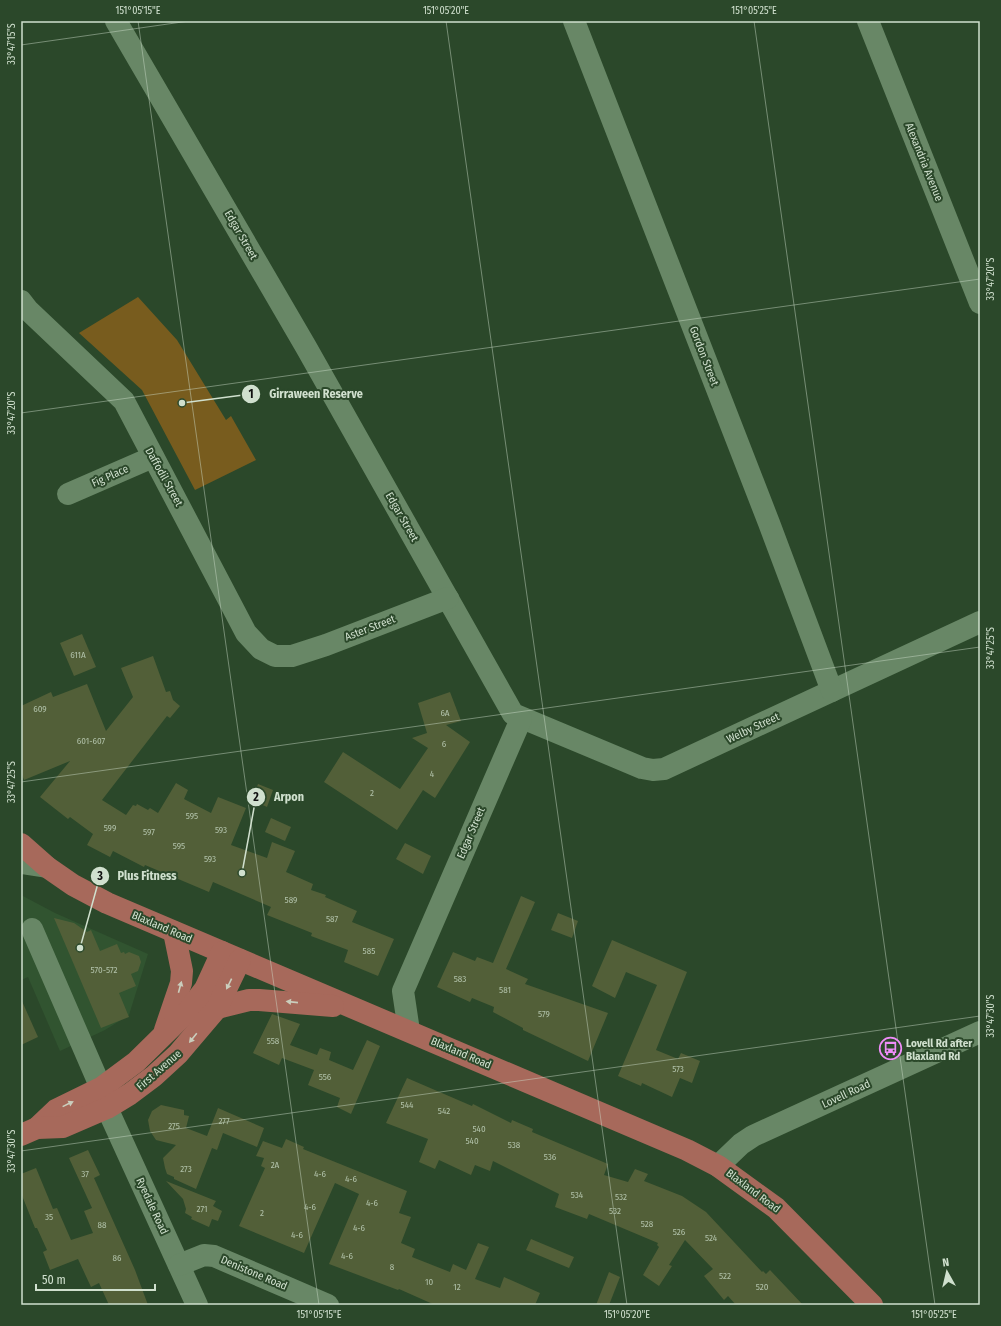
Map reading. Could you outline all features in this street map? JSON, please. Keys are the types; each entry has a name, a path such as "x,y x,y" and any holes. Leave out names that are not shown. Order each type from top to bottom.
{"main road":[{"name":"Blaxland Road","path":"21,844 47,867 73,885 106,903 409,1030 687,1150 718,1166 748,1185 776,1208 872,1305"},
{"path":"162,1037 181,983 182,971 174,932"},
{"name":"First Avenue","path":"104,1098 136,1062 188,1011 231,956"},
{"name":"First Avenue","path":"29,1131 56,1110 104,1098 130,1094 167,1065 188,1043 217,1008 231,956"},
{"path":"217,1008 249,1000 259,1000 358,1009"}],"street":[{"name":"Edgar Street","path":"116,21 298,333 513,714 520,718 403,991 409,1030"},
{"name":"Gordon Street","path":"574,21 769,523 832,692"},
{"name":"Alexandria Avenue","path":"868,21 980,303"},
{"name":"Daffodil Street","path":"21,301 28,310 124,401 246,633 261,649 275,656 292,656"},
{"name":"Fig Place","path":"68,494 153,457"},
{"name":"Aster Street","path":"292,656 326,645 448,598"},
{"name":"Welby Street","path":"520,718 642,768 653,770 673,766 980,622"},
{"path":"21,864 47,867"},
{"name":"Ryedale Road","path":"32,929 104,1098 197,1305"},
{"name":"Lovell Road","path":"718,1166 753,1136 980,1032"},
{"name":"Denistone Road","path":"179,1265 204,1255 214,1256 328,1305"}],"shaded area":[{"path":"138,297 177,340 226,420 231,416 256,460 195,490 142,390 79,333"},
{"path":"21,895 55,913 148,954 129,1015 105,1030 60,1051 28,977 21,980"}],"building":[{"path":"82,634 96,667 74,676 60,643"},
{"path":"153,656 166,692 170,691 173,700 180,706 170,718 167,716 102,800 126,815 133,805 136,806 137,804 148,810 150,808 158,813 176,783 188,790 184,799 211,813 218,797 246,808 231,845 267,858 272,842 295,851 286,872 313,884 311,890 326,895 325,897 357,911 352,922 394,939 378,976 344,962 348,950 311,936 312,933 267,915 271,907 213,882 209,892 145,865 144,867 113,851 110,857 87,845 93,834 70,817 68,819 40,797 70,761 24,780 21,772 21,706 51,692 53,697 87,684 106,731 133,697 121,668"},
{"path":"450,692 461,721 446,725 470,742 435,798 423,790 397,830 324,782 343,752 400,789 428,748 412,738 427,733 418,703"},
{"path":"258,784 273,790 267,807 252,800"},
{"path":"271,818 291,827 285,841 265,832"},
{"path":"405,843 431,856 423,874 396,859"},
{"path":"521,896 535,902 506,969 528,979 525,984 608,1013 588,1061 523,1030 523,1028 493,1012 494,1007 472,998 470,1002 437,987 453,952 475,961 477,957 493,963"},
{"path":"558,913 578,921 572,938 551,930"},
{"path":"54,918 74,923 87,932 91,930 100,951 117,944 121,953 124,952 125,954 129,952 139,956 141,962 138,971 131,974 136,986 119,993 129,1017 101,1028"},
{"path":"612,940 687,972 656,1050 678,1059 681,1053 700,1061 692,1083 680,1078 672,1097 642,1083 641,1086 618,1076 657,985 626,972 615,998 592,986"},
{"path":"21,999 38,1037 21,1045"},
{"path":"272,1014 300,1024 290,1045 317,1055 320,1048 331,1052 329,1060 353,1070 367,1040 380,1046 351,1114 337,1107 340,1098 308,1085 314,1070 282,1058 279,1065 253,1053"},
{"path":"407,1078 472,1106 473,1104 511,1123 512,1120 533,1129 532,1132 608,1164 604,1175 628,1182 635,1169 648,1174 644,1181 682,1196 706,1212 762,1272 763,1271 766,1274 770,1270 803,1305 736,1305 728,1296 724,1300 704,1276 713,1269 685,1240 669,1265 672,1266 659,1286 643,1275 659,1247 657,1245 658,1243 589,1214 587,1219 555,1207 559,1194 493,1161 490,1171 475,1165 471,1175 439,1160 435,1169 419,1162 428,1139 386,1123"},
{"path":"161,1105 184,1110 184,1115 189,1116 186,1128 207,1136 218,1108 264,1128 257,1147 223,1133 217,1150 212,1148 196,1189 174,1179 174,1177 167,1174 163,1158 176,1145 156,1140 150,1131 148,1120 152,1111"},
{"path":"286,1139 304,1147 303,1149 407,1191 399,1213 411,1217 401,1243 415,1249 412,1257 450,1272 453,1264 466,1270 478,1243 489,1247 475,1279 500,1288 504,1277 540,1293 535,1305 435,1305 399,1289 398,1290 329,1264 359,1194 335,1183 304,1253 239,1226 265,1168 261,1166 264,1158 256,1156 263,1141 282,1148"},
{"path":"88,1150 100,1175 94,1178 135,1270 148,1305 109,1305 99,1283 91,1287 78,1259 50,1270 43,1252 47,1250 37,1228 35,1228 21,1193 21,1174 36,1168 53,1209 57,1208 71,1240 93,1233 84,1211 92,1208 69,1158"},
{"path":"166,1181 216,1201 213,1206 222,1211 218,1221 212,1219 209,1227 191,1219 192,1217 185,1213 186,1209 183,1199"},
{"path":"531,1239 574,1257 569,1268 526,1250"},
{"path":"609,1272 620,1277 609,1305 596,1305"}],"place":[{"name":"Girraween Reserve","path":"182,403"},
{"name":"Arpon","path":"242,873"},
{"name":"Plus Fitness","path":"80,948"},
{"name":"Lovell Rd after Blaxland Rd","path":"891,1049"}]}
